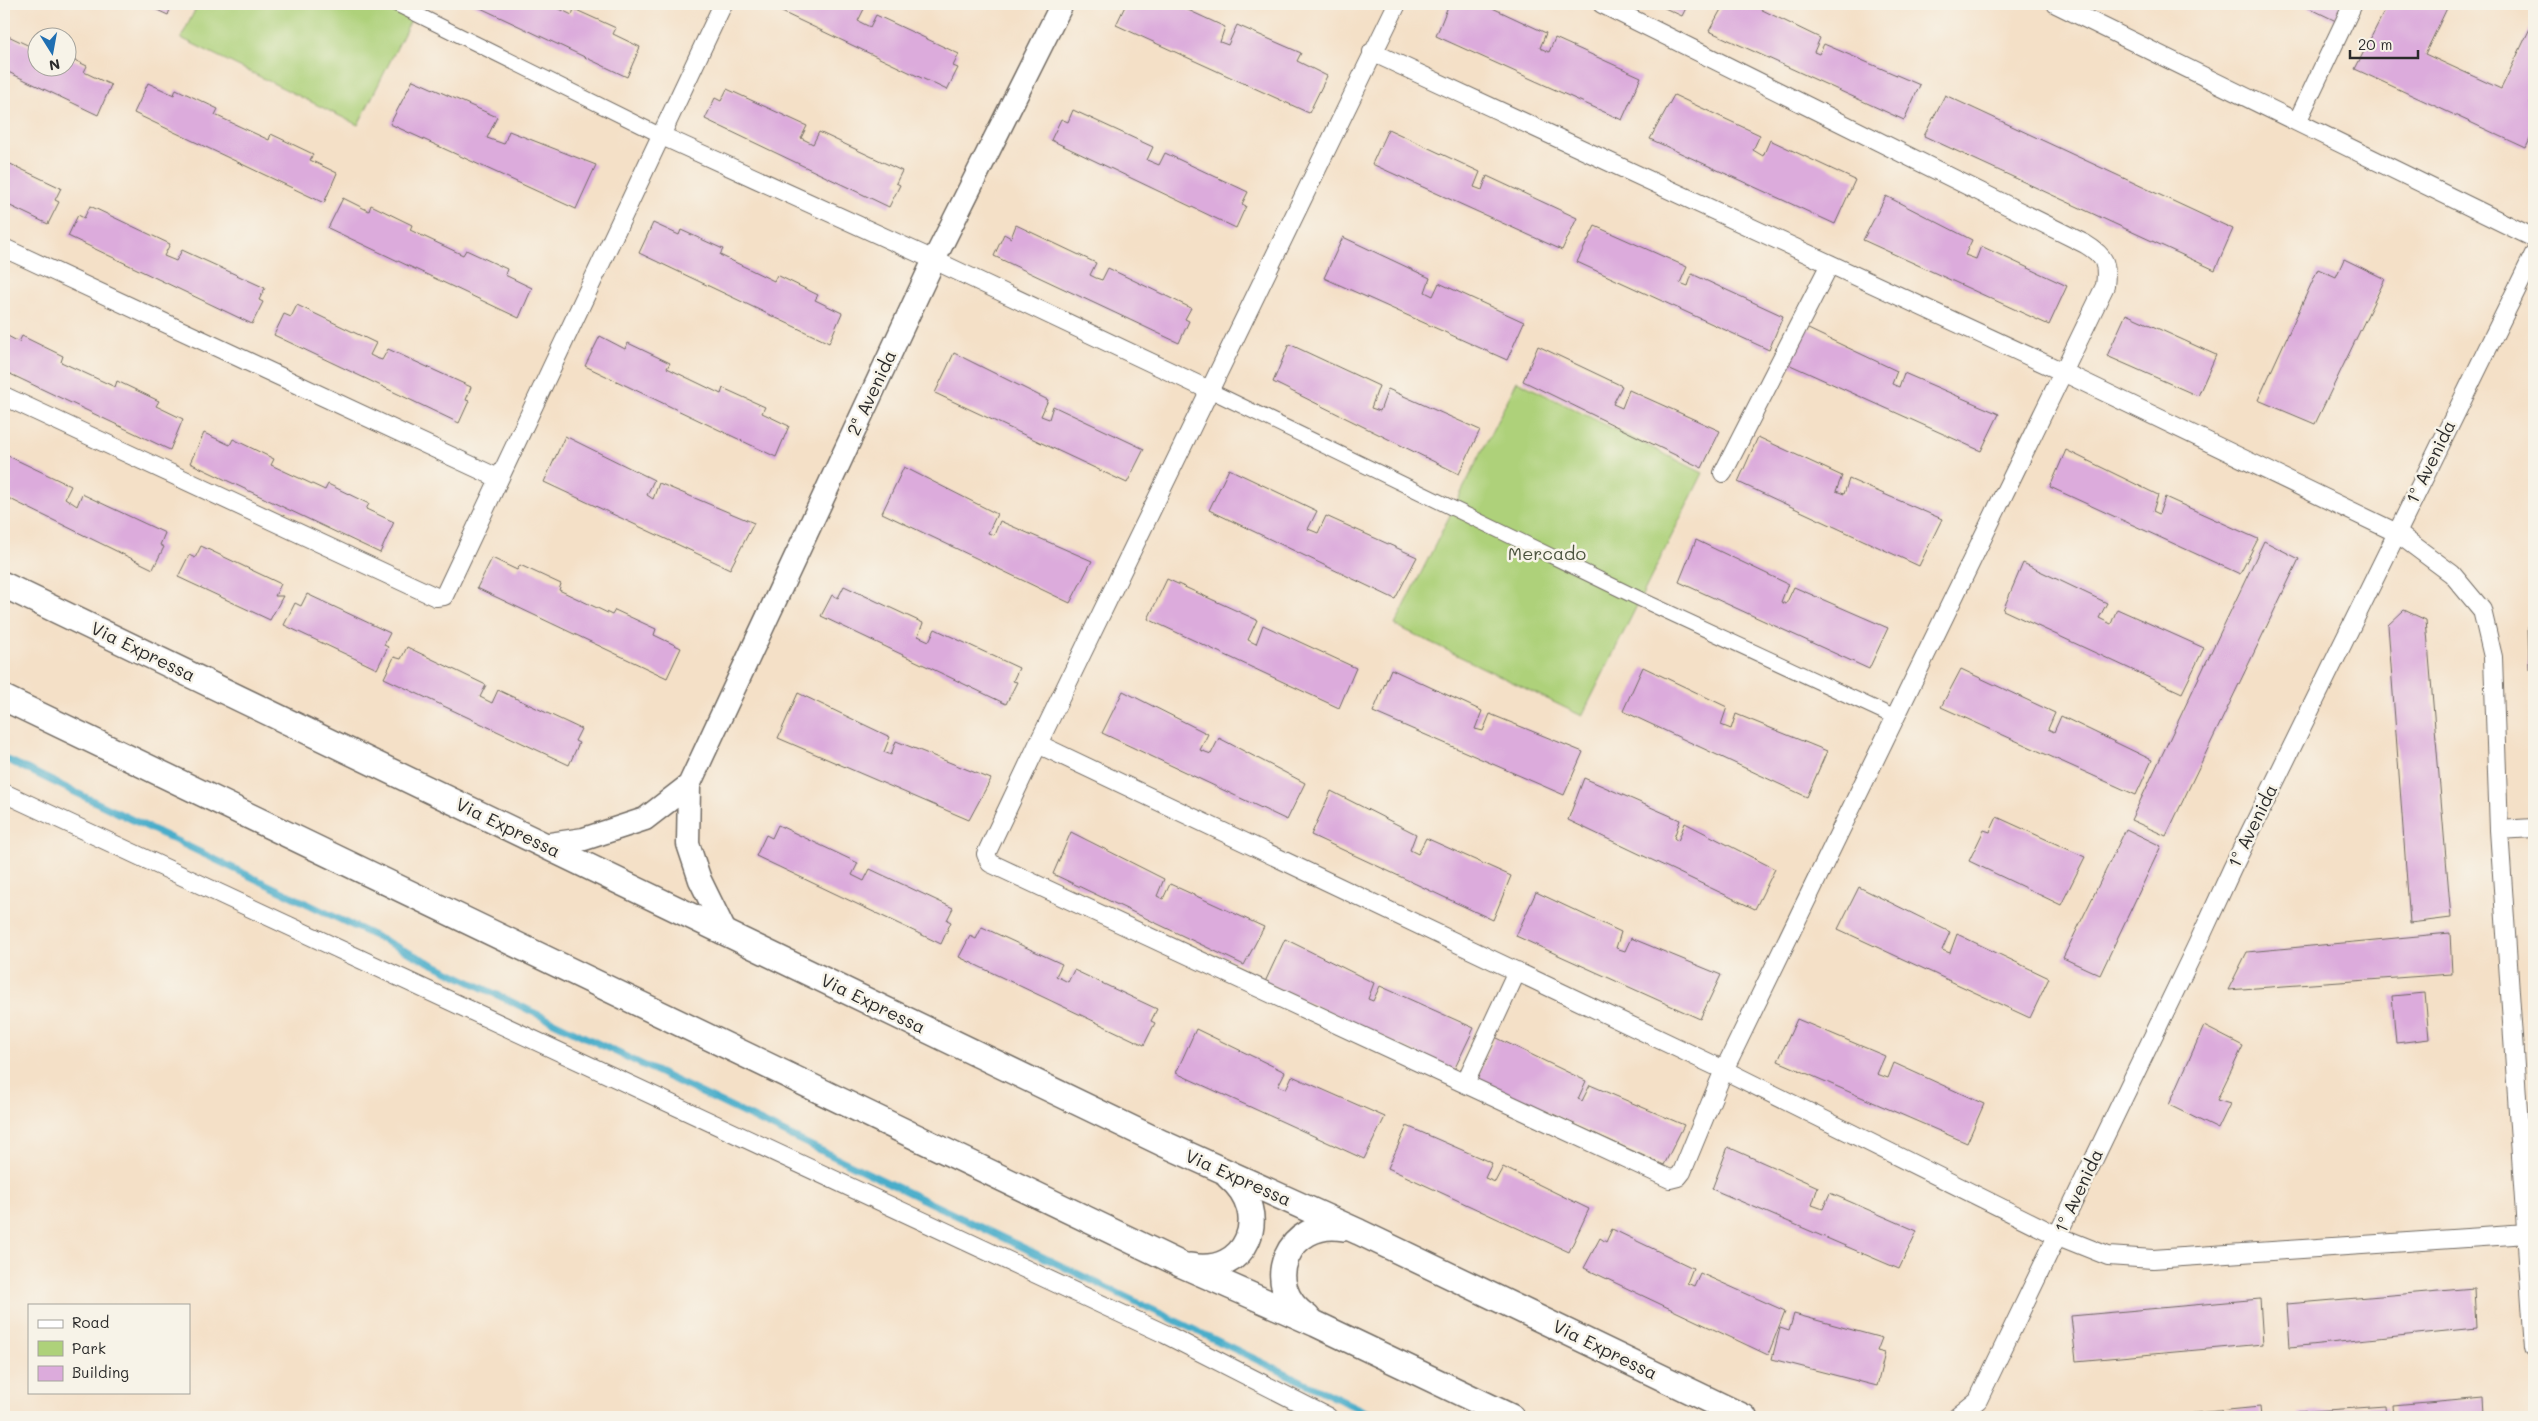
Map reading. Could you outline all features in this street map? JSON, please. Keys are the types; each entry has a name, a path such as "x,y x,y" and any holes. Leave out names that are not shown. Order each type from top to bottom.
{"main road":[{"name":"Via Expressa","path":"4,585 1222,1172 1358,1232 1744,1417"},
{"path":"4,698 1180,1264 1316,1324 1511,1417"},
{"path":"1180,1264 1205,1268 1221,1265 1241,1250 1249,1236 1252,1220 1250,1204 1236,1183 1222,1172"},
{"path":"1316,1324 1296,1310 1288,1297 1283,1282 1286,1259 1293,1245 1312,1231 1335,1227 1358,1232"}],"street":[{"path":"396,4 660,136 934,260 1209,390 1640,599 1894,717"},
{"path":"4,396 440,598 444,596 723,4"},
{"name":"2ª Avenida","path":"689,784 934,260 1062,4"},
{"path":"1397,4 1372,52 986,854 990,863 1670,1179 1678,1178 1682,1172 1724,1070 2105,286 2107,269 2100,253 1602,4"},
{"path":"2056,4 2534,238"},
{"path":"2297,122 2353,4"},
{"path":"1372,52 2063,372 2397,533 2452,574 2482,610 2493,657 2499,830 2529,1182 2527,1234 2534,1348"},
{"path":"4,248 498,478"},
{"name":"1º Avenida","path":"1978,1409 2232,869 2534,254"},
{"path":"1723,473 1830,264"},
{"path":"1038,744 1724,1070 2058,1236 2108,1256 2153,1259 2527,1234"},
{"path":"542,845 584,839 645,819 689,784"},
{"path":"689,784 688,844 700,880 726,933"},
{"path":"4,794 1166,1334 1328,1417"},
{"path":"2499,830 2534,828"},
{"path":"1464,1083 1517,971"},
{"path":"1958,1417 1978,1409"}],"green space":[{"path":"198,4 419,4 358,125 181,38"},
{"name":"Mercado","path":"1517,381 1703,473 1582,716 1395,625"}],"building":[{"path":"144,4 172,4 168,15"},
{"path":"472,4 549,4 572,15 574,9 616,28 613,34 640,47 627,77"},
{"path":"765,4 853,4 864,9 858,21 870,27 876,15 959,54 953,66 958,68 947,90"},
{"path":"1126,4 1175,4 1225,27 1220,42 1228,45 1237,25 1301,53 1297,61 1327,76 1309,113 1116,25"},
{"path":"1449,4 1484,4 1546,33 1540,48 1549,52 1555,38 1641,77 1622,120 1436,36"},
{"path":"1656,4 1688,4 1682,16"},
{"path":"1724,4 1750,4 1820,38 1814,52 1819,54 1824,44 1920,85 1904,120 1709,31"},
{"path":"2301,4 2346,4 2336,21"},
{"path":"2388,4 2398,4 2404,7 2405,4 2449,4 2425,54 2501,89 2534,20 2534,96 2530,103 2534,105 2534,130 2526,148 2355,69"},
{"path":"4,34 28,45 28,78 78,78 78,62 87,66 84,72 111,85 98,115 4,70"},
{"path":"413,80 497,117 487,138 504,144 509,131 596,165 576,209 390,124"},
{"path":"148,83 174,95 176,89 218,109 215,115 269,140 271,134 313,154 310,160 337,173 324,203 134,113"},
{"path":"727,89 807,126 801,138 813,144 819,132 902,171 896,183 900,185 889,207 705,119 715,98 721,101"},
{"path":"1674,95 1760,135 1753,150 1763,156 1770,140 1855,180 1835,224 1650,139"},
{"path":"1945,95 2233,229 2215,270 1924,136"},
{"path":"1073,110 1153,147 1147,160 1159,165 1165,153 1248,192 1242,204 1246,206 1236,228 1051,140 1061,119 1068,122"},
{"path":"1388,129 1480,172 1474,187 1482,190 1487,176 1577,218 1562,250 1372,164"},
{"path":"4,161 61,188 55,200 59,202 48,224 4,203"},
{"path":"1886,196 1972,240 1965,255 1976,259 1981,246 2067,286 2049,325 1863,240"},
{"path":"343,198 369,211 371,205 412,225 410,230 463,255 466,250 507,269 505,275 532,288 519,318 328,228"},
{"path":"90,206 170,244 164,256 176,261 182,250 265,288 259,300 263,302 252,324 68,236 78,215 84,218"},
{"path":"653,223 679,235 681,230 723,249 720,255 774,281 777,275 818,295 815,300 842,313 829,343 639,253"},
{"path":"1016,225 1096,263 1090,275 1096,278 1102,280 1108,268 1191,308 1185,319 1189,321 1179,343 994,256 1004,234 1011,238"},
{"path":"1595,226 1687,267 1680,283 1688,286 1692,274 1783,316 1769,350 1577,262"},
{"path":"1343,237 1430,278 1425,292 1433,296 1439,283 1524,322 1507,360 1324,278"},
{"path":"2344,259 2385,279 2315,424 2258,400 2318,269 2336,277"},
{"path":"297,305 376,343 370,355 376,358 382,360 388,349 471,387 466,400 469,401 459,423 274,335 284,314 291,317"},
{"path":"2126,314 2216,355 2198,396 2107,356"},
{"path":"1804,327 1897,371 1892,384 1899,387 1904,373 1999,414 1981,451 1788,364"},
{"path":"4,334 19,342 22,336 63,356 61,362 115,387 117,381 159,401 156,406 183,419 170,450 4,371"},
{"path":"600,336 625,349 628,343 670,363 667,368 721,394 723,388 765,407 762,413 789,426 776,457 585,366"},
{"path":"1289,344 1379,386 1371,408 1380,411 1388,389 1480,430 1459,474 1273,382"},
{"path":"1538,346 1622,386 1613,404 1622,408 1629,390 1720,431 1702,468 1523,381"},
{"path":"954,353 1048,400 1041,416 1049,419 1053,406 1144,449 1127,483 935,393"},
{"path":"204,433 230,445 233,439 274,459 271,465 325,490 328,484 369,504 366,509 394,522 380,553 190,463"},
{"path":"565,436 654,480 647,495 653,499 659,483 754,523 730,569 544,482"},
{"path":"1758,437 1842,476 1836,491 1844,494 1849,479 1942,519 1919,566 1738,482"},
{"path":"2066,450 2158,495 2153,511 2159,514 2165,497 2258,539 2240,574 2050,487"},
{"path":"4,454 71,486 65,498 77,506 82,494 165,533 160,545 164,547 153,569 4,496"},
{"path":"904,467 997,514 988,533 994,535 1000,521 1092,561 1070,603 882,513"},
{"path":"1229,469 1317,511 1308,529 1318,533 1326,516 1417,557 1395,599 1209,510"},
{"path":"1696,540 1788,584 1781,602 1786,604 1794,587 1888,628 1869,669 1679,582"},
{"path":"2264,541 2299,559 2166,836 2131,820"},
{"path":"201,546 281,584 275,596 283,596 270,620 178,577 189,555 195,558"},
{"path":"492,558 517,570 520,565 561,584 559,590 612,615 615,610 656,629 654,635 681,648 667,678 477,588"},
{"path":"2023,563 2107,603 2099,618 2111,624 2117,609 2204,648 2182,693 2003,610"},
{"path":"1167,579 1257,620 1248,640 1256,644 1263,625 1356,668 1339,708 1148,619"},
{"path":"844,586 923,623 918,636 929,641 935,629 1019,668 1013,681 1017,682 1006,704 821,616 832,595 838,598"},
{"path":"307,594 390,633 384,645 388,647 377,669 284,625 295,603 301,606"},
{"path":"2404,610 2426,620 2451,918 2410,923 2388,625"},
{"path":"2528,626 2534,626 2534,669 2529,669"},
{"path":"407,647 486,685 480,697 492,703 498,690 581,729 575,741 579,743 569,765 384,678 394,657 401,659"},
{"path":"1643,667 1727,707 1721,725 1731,729 1736,714 1827,751 1807,797 1623,711"},
{"path":"1391,669 1482,711 1475,729 1483,731 1490,714 1583,752 1564,795 1373,712"},
{"path":"1961,669 2055,713 2048,729 2054,732 2061,716 2152,760 2136,795 1941,707"},
{"path":"1123,691 1208,734 1200,750 1211,754 1219,738 1305,783 1287,820 1102,733"},
{"path":"798,693 890,737 884,752 891,755 896,741 991,779 969,820 778,738"},
{"path":"1584,778 1680,820 1674,838 1678,841 1685,823 1775,869 1755,909 1568,820"},
{"path":"1331,791 1416,834 1410,850 1418,854 1426,838 1511,876 1493,920 1311,835"},
{"path":"1997,817 2085,857 2061,905 1969,861 1984,830 1990,832"},
{"path":"778,825 858,863 852,875 864,881 870,869 953,908 947,920 951,922 941,944 756,856 766,835 772,838"},
{"path":"2126,829 2161,846 2100,975 2063,958"},
{"path":"1071,832 1164,879 1157,896 1163,899 1170,884 1264,927 1244,965 1053,874"},
{"path":"1859,887 1950,932 1942,950 1950,953 1957,934 2049,978 2030,1018 1838,929"},
{"path":"1536,892 1621,932 1616,948 1625,951 1631,938 1721,975 1700,1019 1516,936"},
{"path":"982,927 1062,964 1056,976 1068,982 1074,970 1157,1009 1151,1021 1155,1023 1144,1045 959,957 970,936 976,939"},
{"path":"2450,933 2452,974 2228,990 2247,952"},
{"path":"1285,939 1374,983 1368,999 1373,1001 1380,986 1474,1028 1454,1070 1265,982"},
{"path":"2425,993 2429,1039 2396,1043 2392,996"},
{"path":"1797,1019 1885,1056 1877,1074 1888,1078 1894,1063 1984,1104 1967,1143 1778,1061"},
{"path":"2204,1026 2243,1046 2217,1100 2230,1104 2218,1129 2169,1105"},
{"path":"1196,1029 1285,1072 1278,1086 1286,1089 1292,1076 1385,1117 1364,1159 1176,1073"},
{"path":"1495,1037 1586,1081 1578,1099 1582,1101 1590,1085 1684,1125 1664,1165 1477,1080"},
{"path":"1407,1126 1492,1163 1485,1178 1495,1182 1503,1167 1589,1209 1569,1252 1388,1168"},
{"path":"1728,1147 1818,1187 1812,1205 1823,1209 1830,1193 1917,1231 1899,1269 1712,1189"},
{"path":"1612,1229 1693,1268 1687,1283 1694,1286 1700,1273 1785,1311 1768,1355 1584,1268 1600,1238 1606,1242"},
{"path":"2474,1288 2476,1328 2290,1347 2287,1304"},
{"path":"2260,1299 2263,1344 2076,1361 2071,1316"},
{"path":"1794,1314 1882,1338 1877,1351 1885,1353 1877,1386 1772,1359 1780,1328 1789,1331"},
{"path":"2484,1397 2485,1417 2394,1417 2393,1405"},
{"path":"2386,1406 2387,1417 2298,1417 2298,1412"},
{"path":"2260,1407 2261,1417 2165,1417 2165,1416"}],"waterway":[{"path":"4,758 1376,1417"}]}
